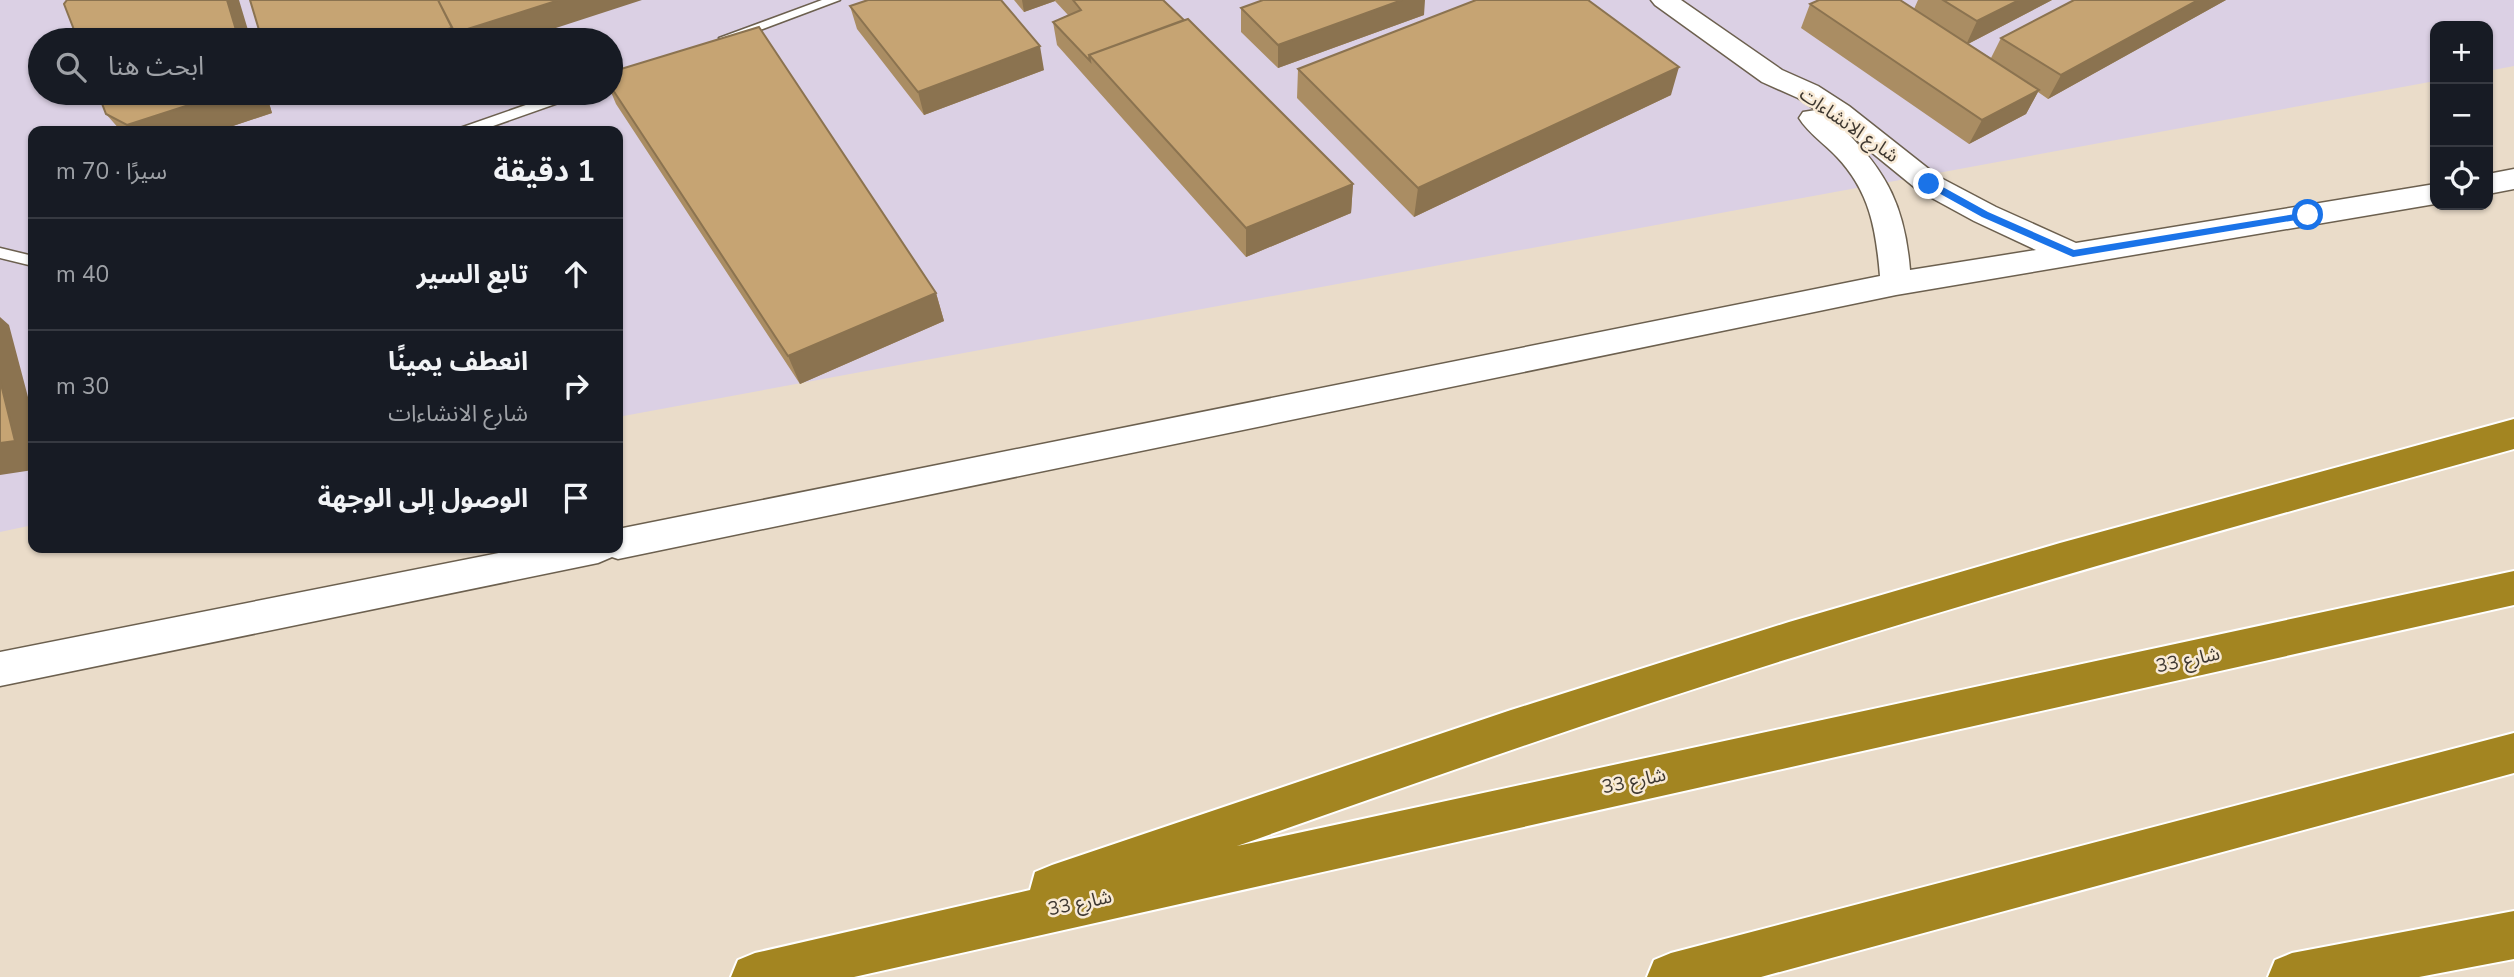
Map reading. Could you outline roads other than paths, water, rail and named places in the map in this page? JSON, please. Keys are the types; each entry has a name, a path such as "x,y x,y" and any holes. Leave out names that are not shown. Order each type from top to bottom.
{"highway":[{"path":"874,948 1621,694 1784,642 2099,548 2514,435"},
{"name":"شارع 33","path":"755,977 874,948 2514,589"},
{"path":"1671,977 2514,753"},
{"path":"2292,977 2514,935"}],"street":[{"name":"شارع الانشاءات","path":"1664,0 1772,76 1808,92 1839,112 1929,184 1985,214 2073,254"},
{"name":"شارع الانشاءات","path":"1772,76 1802,109 1843,145 1863,168 1879,193 1888,218 1896,284"},
{"path":"2493,183 2514,179"},
{"path":"623,543 1896,284 2430,195"},
{"path":"0,669 573,553"}],"lane":[{"path":"710,44 834,0"},
{"path":"479,126 539,105"},
{"path":"0,253 28,260"}]}
